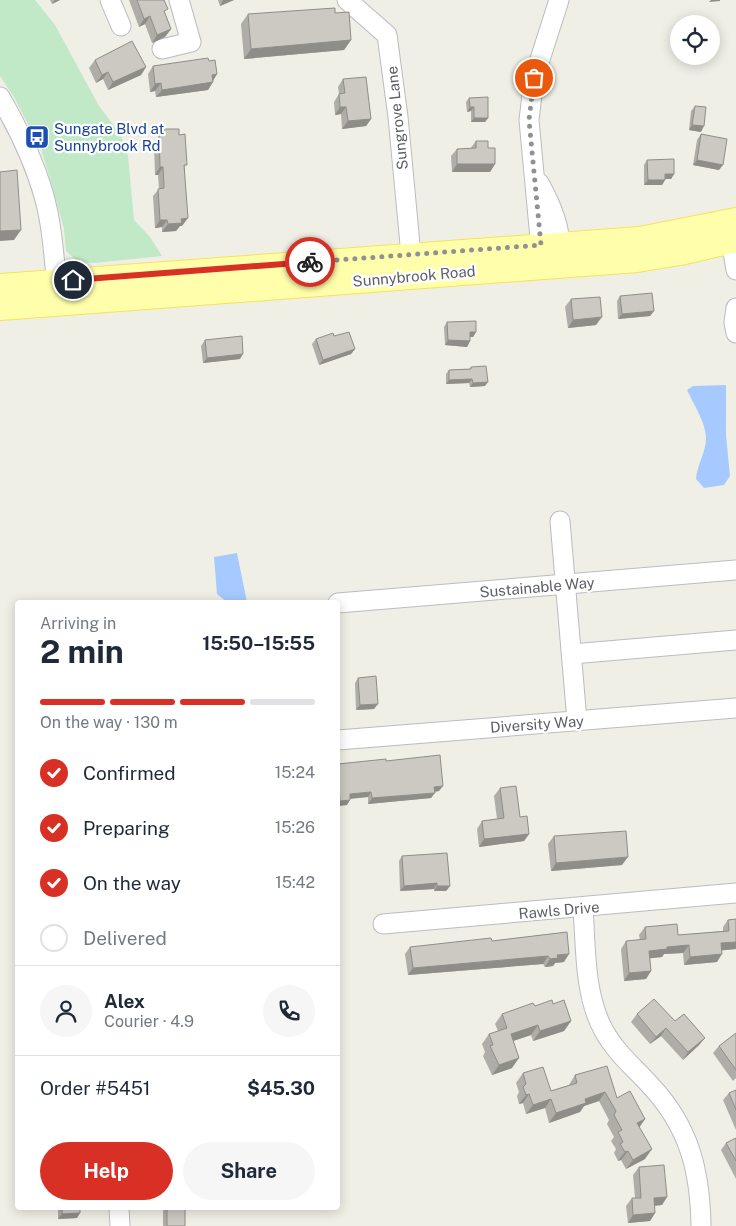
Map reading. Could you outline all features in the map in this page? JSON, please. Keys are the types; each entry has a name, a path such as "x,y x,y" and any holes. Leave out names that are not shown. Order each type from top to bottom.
{"main road":[{"name":"Sunnybrook Road","path":"0,286 58,292 552,255 640,239 735,233"},
{"name":"Sunnybrook Road","path":"0,308 58,292 411,255 552,255"}],"street":[{"path":"110,0 121,26"},
{"path":"162,49 191,42 179,0"},
{"name":"Sungrove Lane","path":"347,0 387,35 398,117 411,255"},
{"path":"552,255 556,218 535,178 529,120 533,87 559,0"},
{"path":"0,97 17,128 44,196 51,230 58,292"},
{"path":"735,233 736,270"},
{"path":"736,308 734,322 736,333"},
{"path":"560,521 577,721"},
{"name":"Sustainable Way","path":"340,604 736,570"},
{"path":"572,654 736,640"},
{"name":"Diversity Way","path":"340,740 736,708"},
{"name":"Rawls Drive","path":"383,924 583,908 736,893"},
{"path":"583,908 588,979 598,1018 616,1049 664,1100 685,1134 698,1178 701,1225"},
{"path":"119,1210 120,1226"}],"green space":[{"path":"0,0 35,0 55,25 99,106 121,135 128,156 134,220 150,237 162,256 94,263 78,262 66,251 64,229 41,149 14,97 0,76"}],"water":[{"path":"726,385 726,435 730,476 724,485 704,488 696,479 705,448 705,432 702,420 687,390 693,386"},
{"path":"237,553 247,600 224,600 217,594 214,557"}],"building":[{"path":"137,0 164,0 168,9 164,11 171,29 157,35 150,16 144,19"},
{"path":"335,8 335,13 349,12 351,40 251,49 248,14"},
{"path":"132,41 146,67 113,82 108,72 102,75 95,60"},
{"path":"208,58 209,61 215,60 217,74 212,75 213,82 162,90 161,83 155,84 153,66"},
{"path":"366,77 371,119 348,121 346,107 340,107 339,94 345,93 343,79"},
{"path":"488,97 488,118 474,118 474,107 470,107 469,98"},
{"path":"695,106 706,107 704,126 692,125"},
{"path":"164,129 179,129 179,135 185,134 187,165 184,165 188,218 181,219 182,223 168,224 167,220 160,220 158,189 164,188 163,167 160,167 159,135 164,135"},
{"path":"701,134 727,139 723,165 697,160"},
{"path":"476,141 488,141 488,148 495,148 495,164 457,164 457,149 476,148"},
{"path":"674,159 674,174 665,174 665,180 648,180 647,160"},
{"path":"17,170 21,230 0,231 0,172"},
{"path":"652,293 654,311 622,314 620,296"},
{"path":"600,297 602,317 573,320 571,299"},
{"path":"476,321 476,332 470,332 470,341 448,340 447,322"},
{"path":"349,332 355,349 323,360 316,339 333,333 334,336"},
{"path":"242,336 243,354 207,358 205,340"},
{"path":"486,366 488,382 473,383 472,379 449,380 449,370"},
{"path":"376,676 378,704 360,705 358,678"},
{"path":"440,755 443,786 434,787 435,793 372,798 371,792 350,794 350,800 340,801 340,764 386,759 386,761"},
{"path":"516,786 520,817 527,816 529,834 484,839 482,821 504,818 500,788"},
{"path":"626,831 628,857 556,863 554,836"},
{"path":"447,853 450,886 437,886 437,883 404,886 402,856"},
{"path":"736,919 736,942 721,943 722,954 690,957 689,945 667,947 667,949 649,951 651,971 629,973 626,941 646,939 645,927 677,924 678,935 729,931 728,920"},
{"path":"567,932 569,954 557,955 558,958 550,959 548,956 413,968 410,947 491,938 492,941"},
{"path":"654,999 675,1021 684,1014 705,1038 688,1052 666,1028 656,1037 637,1014"},
{"path":"552,1000 553,1004 564,1000 571,1021 540,1031 538,1025 511,1034 519,1058 499,1065 490,1046 493,1045 489,1034 507,1028 502,1014 533,1003 535,1006"},
{"path":"736,1033 736,1070 719,1046"},
{"path":"607,1066 617,1098 630,1091 645,1119 637,1123 652,1149 633,1160 628,1151 625,1152 620,1144 623,1142 618,1132 622,1130 614,1115 616,1111 605,1092 585,1099 586,1103 556,1113 551,1099 533,1105 529,1094 526,1095 523,1087 526,1084 523,1073 543,1067 551,1091 577,1083 575,1075"},
{"path":"736,1090 736,1110 729,1093"},
{"path":"736,1138 736,1161 726,1143"},
{"path":"664,1165 667,1197 654,1198 655,1213 633,1215 632,1198 641,1198 639,1167"},
{"path":"62,1210 80,1210 80,1213 62,1214"},
{"path":"167,1210 185,1210 185,1226 167,1226"}],"way so far":[{"path":"310,262 541,245 529,120 534,78"}],"place":[{"name":"Sungate Blvd at Sunnybrook Rd","path":"37,137"}],"route":[{"path":"73,280 310,262"}]}
